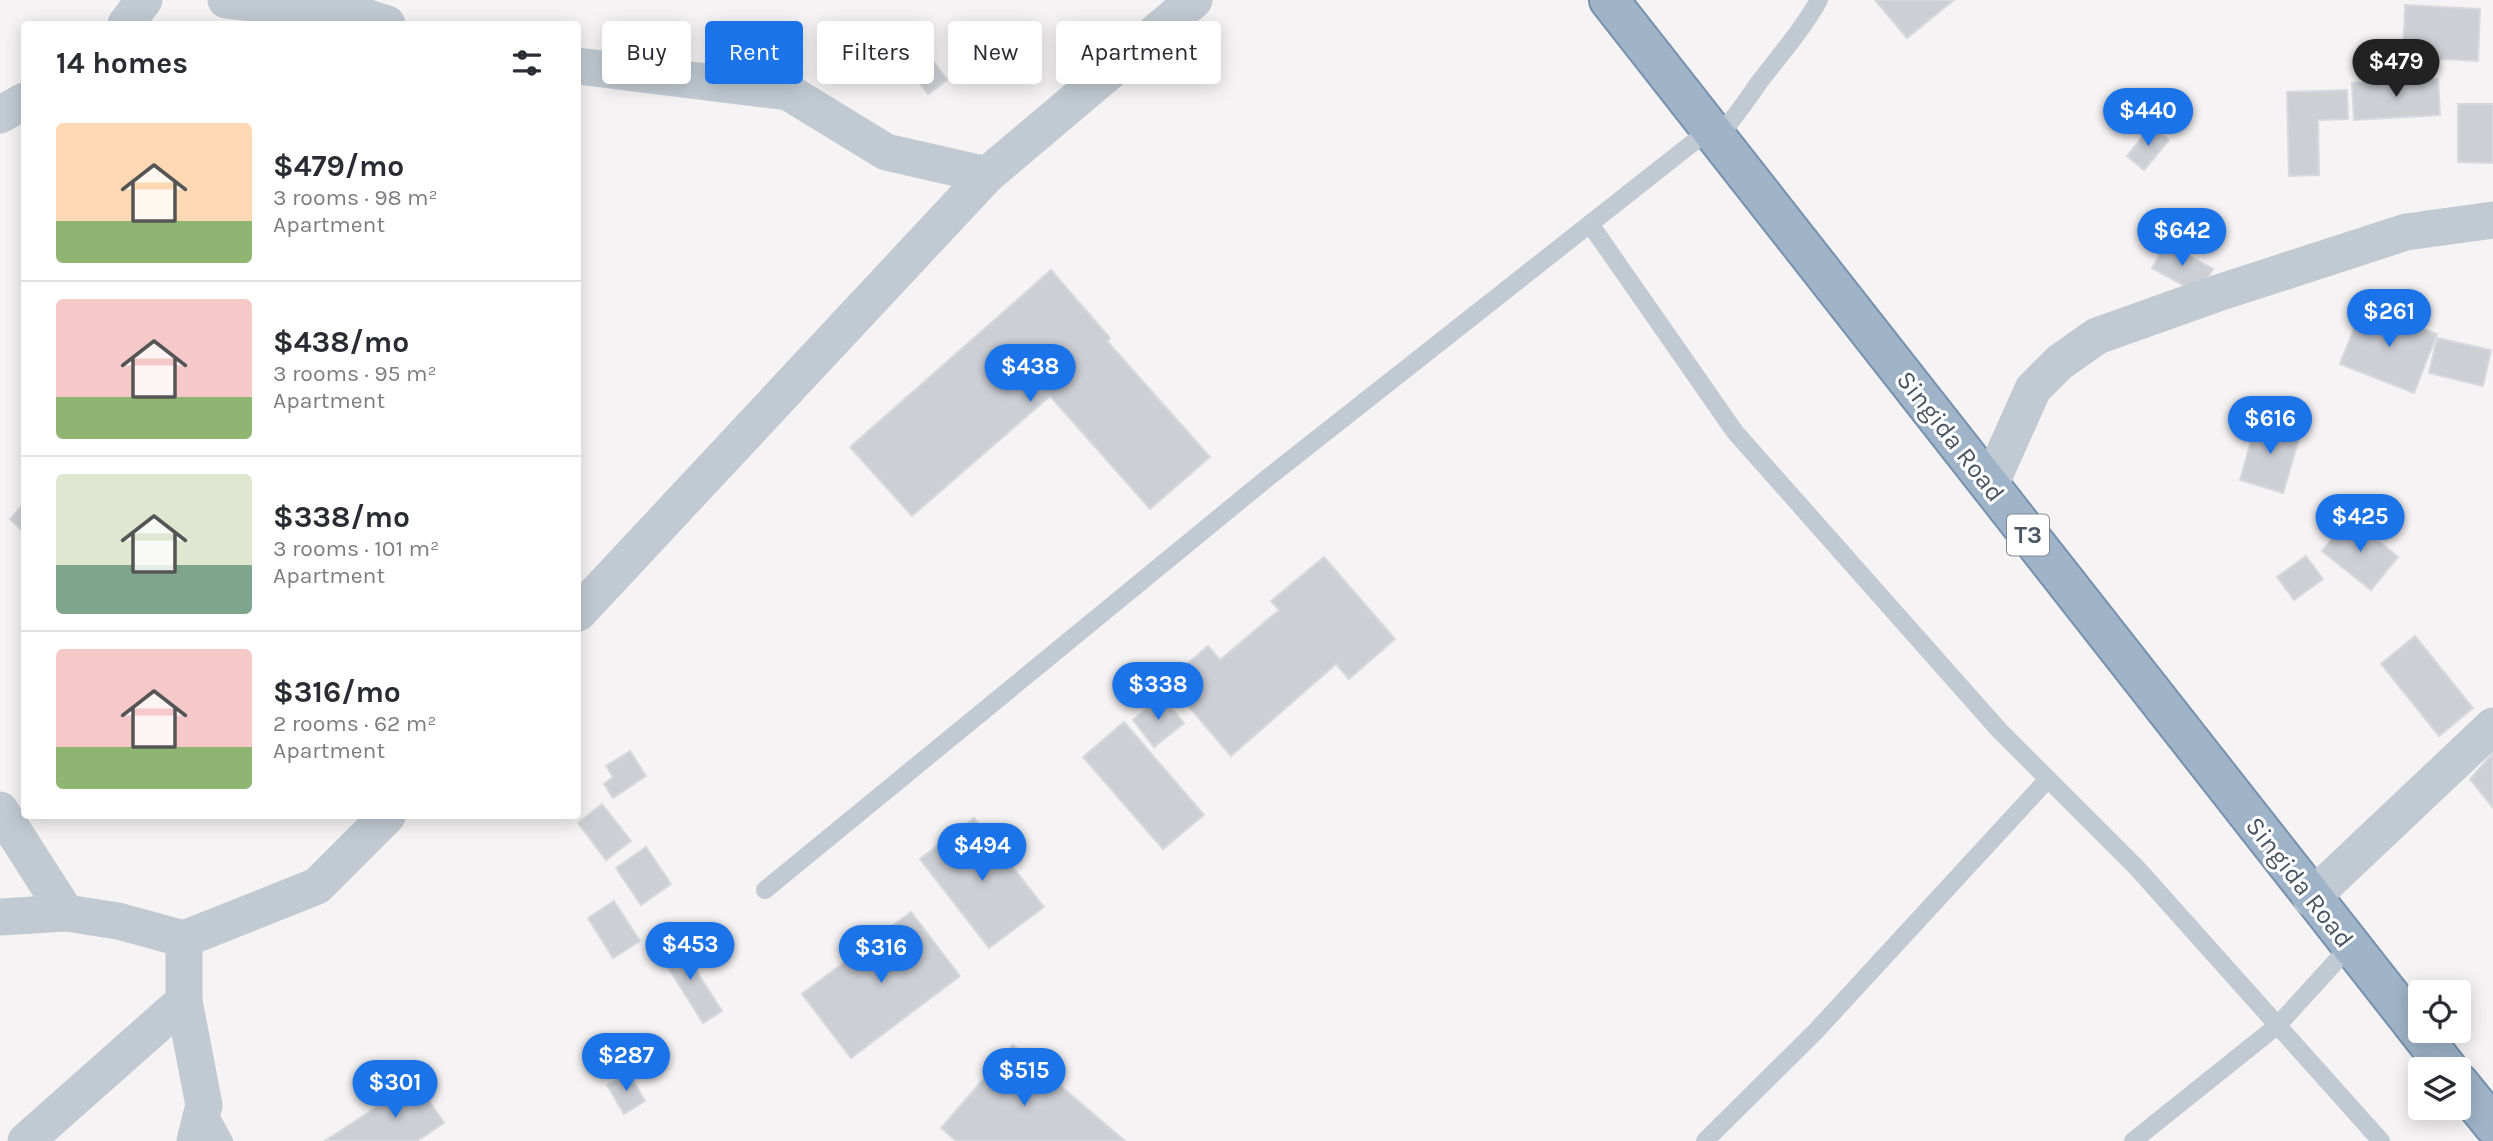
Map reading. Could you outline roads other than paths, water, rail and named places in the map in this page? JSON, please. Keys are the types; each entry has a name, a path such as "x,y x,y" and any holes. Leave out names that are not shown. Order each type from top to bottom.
{"highway":[{"name":"Singida Road","path":"1609,0 2311,898 2438,1057"},
{"path":"2471,1098 2493,1125"}],"street":[{"path":"128,21 144,0"},
{"path":"226,0 365,17 378,21"},
{"path":"581,609 987,175 1194,0"},
{"path":"581,66 788,92 886,152 987,175"},
{"path":"0,115 21,103"},
{"path":"1990,485 2033,389 2060,362 2097,336 2215,294 2406,232 2493,220"},
{"path":"2311,898 2493,726"},
{"path":"0,810 66,913"},
{"path":"0,917 66,913 118,921 184,939 317,886 384,819"},
{"path":"184,939 184,1001 204,1105 195,1141"},
{"path":"26,1141 184,1001"}],"lane":[{"path":"765,890 1265,480 1590,224 1734,120 1761,80 1785,54 1819,0"},
{"path":"1590,224 1735,432 1999,730 2137,867 2381,1141"},
{"path":"1705,1141 1816,1031 2048,779"},
{"path":"2133,1141 2278,1026 2350,946"},
{"path":"204,1105 224,1141"}]}
